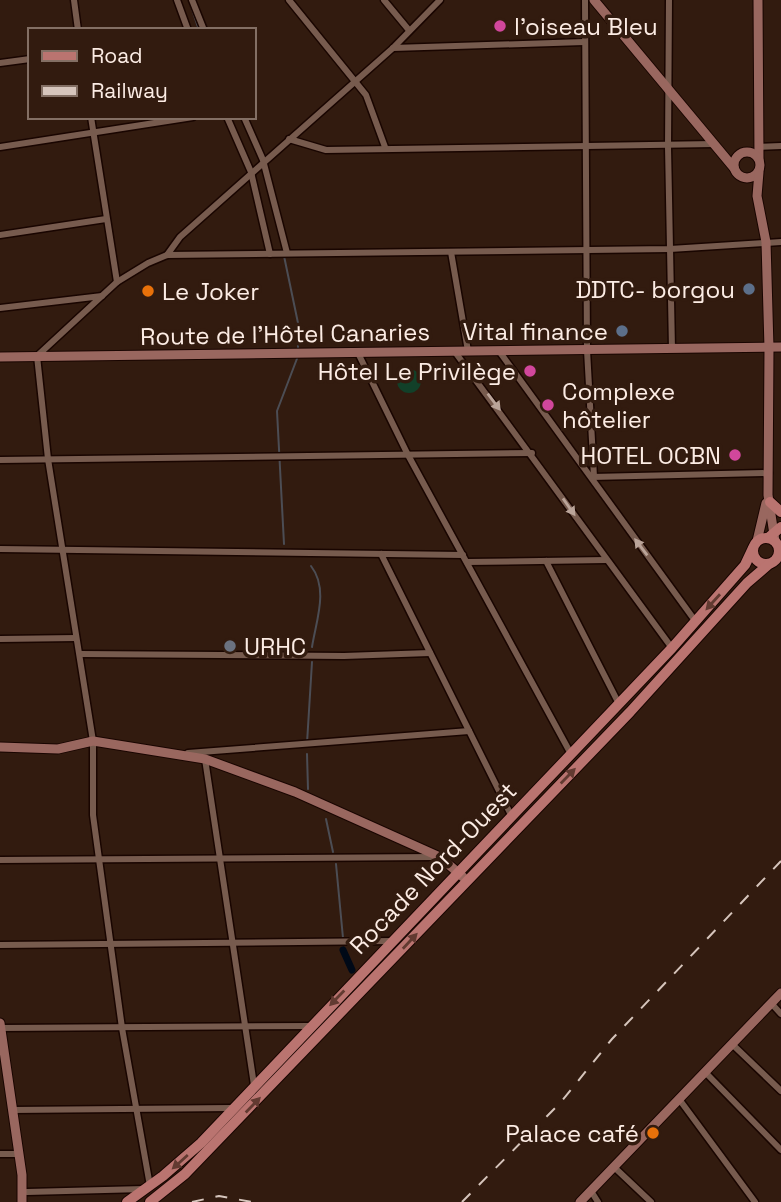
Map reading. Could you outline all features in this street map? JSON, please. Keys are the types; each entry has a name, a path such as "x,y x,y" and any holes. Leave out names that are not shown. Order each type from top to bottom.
{"main road":[{"path":"769,499 781,512"},
{"name":"Rocade Nord-Ouest","path":"127,1202 187,1156 672,648 781,527"},
{"path":"769,543 755,558 769,564"},
{"name":"Rocade Nord-Ouest","path":"150,1202 186,1174 630,712 747,583 778,558 769,543"}],"street":[{"path":"74,0 78,28"},
{"path":"177,0 187,28"},
{"path":"192,0 203,28"},
{"path":"289,0 366,95 375,113 384,147"},
{"path":"384,0 408,29"},
{"path":"167,256 180,237 263,160 393,48 408,29 440,0"},
{"path":"585,0 587,350 592,477"},
{"path":"594,0 757,196"},
{"path":"670,0 668,146 672,349"},
{"path":"758,0 757,196 766,242 769,543"},
{"path":"393,48 584,42"},
{"path":"0,63 28,59"},
{"path":"91,119 117,282"},
{"path":"0,147 180,119"},
{"path":"228,119 251,172 270,254"},
{"path":"245,119 263,160 287,253"},
{"path":"734,168 734,162 757,135"},
{"path":"289,139 326,150 384,147 715,145 759,159"},
{"path":"759,147 781,146"},
{"path":"742,177 748,178 759,172"},
{"path":"0,235 106,219"},
{"path":"22,1175 29,1197 148,1187 134,1110 99,860 91,785 93,741 48,459 37,356 117,282 148,263 167,256 586,250 781,242"},
{"path":"451,252 468,351"},
{"path":"0,308 102,296"},
{"name":"Route de l'Hôtel Canaries","path":"0,356 781,347"},
{"path":"499,351 696,622"},
{"path":"455,352 532,453 606,560 672,648"},
{"path":"358,353 408,454 571,754"},
{"path":"0,460 532,453"},
{"path":"592,477 769,473"},
{"path":"769,499 769,543"},
{"path":"0,549 606,560"},
{"path":"380,554 511,815"},
{"path":"546,561 619,704"},
{"path":"0,639 76,638"},
{"path":"80,654 344,656 430,653"},
{"path":"186,754 469,731"},
{"path":"0,747 58,749 93,741 205,759 295,792 440,857 466,881"},
{"path":"205,759 254,1085"},
{"path":"0,860 440,857"},
{"path":"0,946 392,941"},
{"path":"580,1202 781,993"},
{"path":"771,1003 781,1014"},
{"path":"0,1023 22,1175 22,1202"},
{"path":"1,1028 310,1026"},
{"path":"732,1044 781,1091"},
{"path":"705,1072 781,1150"},
{"path":"679,1099 755,1202"},
{"path":"12,1111 232,1108"},
{"path":"0,1154 19,1154"},
{"path":"614,1167 651,1202"},
{"path":"590,1191 598,1202"}],"green space":[{"path":"409,369 418,372 421,381 418,390 409,393 400,390 397,381 400,372"}],"waterway":[{"path":"189,0 198,28"},
{"path":"284,256 298,323 298,350"},
{"path":"284,544 277,411 298,356"},
{"path":"311,566 316,575 320,595 312,647"},
{"path":"307,743 312,662"},
{"path":"307,754 308,789"},
{"path":"326,819 333,852"},
{"path":"336,864 343,938"},
{"path":"343,950 352,970"}],"railway":[{"path":"462,1202 561,1102 612,1039 781,861"},
{"path":"192,1202 219,1196 252,1202"}],"place":[{"name":"l'oiseau Bleu","path":"500,26"},
{"name":"DDTC- borgou","path":"749,289"},
{"name":"Le Joker","path":"148,291"},
{"name":"Vital finance","path":"622,331"},
{"name":"Hôtel Le Privilège","path":"530,371"},
{"name":"Complexe hôtelier","path":"548,405"},
{"name":"HOTEL OCBN","path":"735,455"},
{"name":"URHC","path":"230,646"},
{"name":"Palace café","path":"653,1133"}]}
